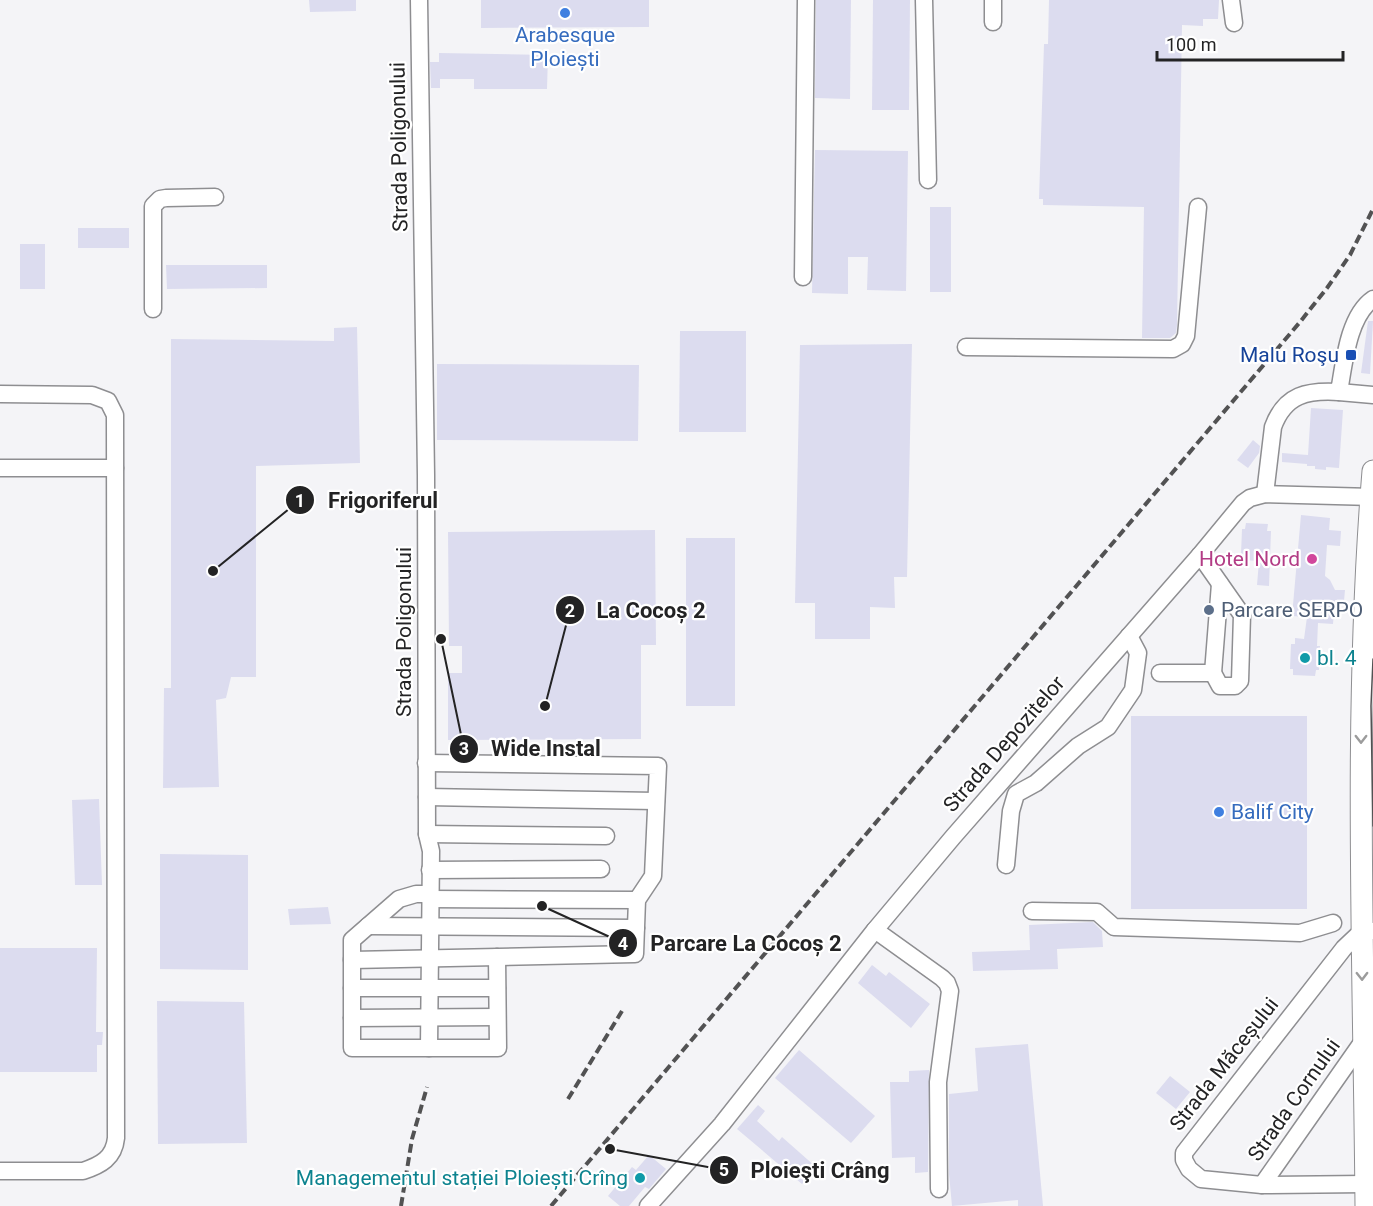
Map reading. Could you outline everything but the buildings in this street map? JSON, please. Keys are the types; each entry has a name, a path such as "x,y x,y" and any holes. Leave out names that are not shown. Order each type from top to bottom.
{"main road":[{"path":"1366,1206 1370,1184 1367,706 1373,471"}],"street":[{"name":"Strada Poligonului","path":"419,0 426,475 427,834 431,851 429,1048"},
{"path":"802,277 806,0"},
{"path":"924,0 928,180"},
{"path":"993,0 993,22"},
{"path":"1231,0 1234,23"},
{"path":"153,309 153,206 160,199 166,198 215,197"},
{"path":"966,347 1173,349 1182,344 1186,336 1198,207"},
{"path":"1339,392 1352,332 1363,308 1373,299"},
{"path":"1372,497 1264,494 1273,427 1283,408 1299,396 1309,392 1373,395"},
{"path":"0,394 92,395 108,401 115,415 116,1146 105,1161 83,1171 0,1171"},
{"path":"0,468 115,468"},
{"name":"Strada Depozitelor","path":"648,1206 722,1124 875,930 953,837 1243,503 1250,498 1264,494"},
{"path":"1200,555 1242,615 1240,681 1235,686 1220,686 1213,673 1220,584"},
{"path":"1006,866 1011,811 1016,794 1036,783 1078,746 1108,727 1133,690 1138,653 1129,636"},
{"path":"1160,673 1213,673"},
{"path":"352,960 635,954 637,900 653,876 658,766 426,763"},
{"path":"427,797 656,801"},
{"path":"427,834 606,836"},
{"path":"430,870 601,869"},
{"path":"497,957 498,1048 352,1048 352,940 399,899 416,894 430,897 637,900"},
{"path":"1032,911 1097,912 1114,927 1300,933 1333,923"},
{"path":"368,926 636,928"},
{"path":"875,930 942,978 950,991 938,1082 939,1189"},
{"name":"Strada Măceșului","path":"1262,1185 1202,1179 1189,1169 1184,1160 1184,1153 1337,957 1367,931"},
{"path":"352,988 497,988"},
{"path":"352,1018 497,1017"},
{"name":"Strada Cornului","path":"1262,1185 1368,1041"},
{"path":"1262,1185 1370,1184"}],"tram line":[{"path":"1373,659 1371,706 1373,826"}],"railway":[{"path":"551,1206 1300,322 1350,255 1373,209"},
{"path":"568,1099 622,1011"},
{"path":"401,1206 412,1139 427,1087"}],"place":[{"name":"Arabesque Ploiești","path":"565,13"},
{"name":"Malu Roşu","path":"1351,355"},
{"name":"Hotel Nord","path":"1312,559"},
{"name":"Frigoriferul","path":"213,571"},
{"name":"Parcare SERPO","path":"1209,610"},
{"name":"Wide Instal","path":"441,639"},
{"name":"bl. 4","path":"1305,658"},
{"name":"La Cocoș 2","path":"545,706"},
{"name":"Balif City","path":"1219,812"},
{"name":"Parcare La Cocoș 2","path":"542,906"},
{"name":"Ploieşti Crâng","path":"610,1149"},
{"name":"Managementul stației Ploiești Crîng","path":"640,1178"}]}
